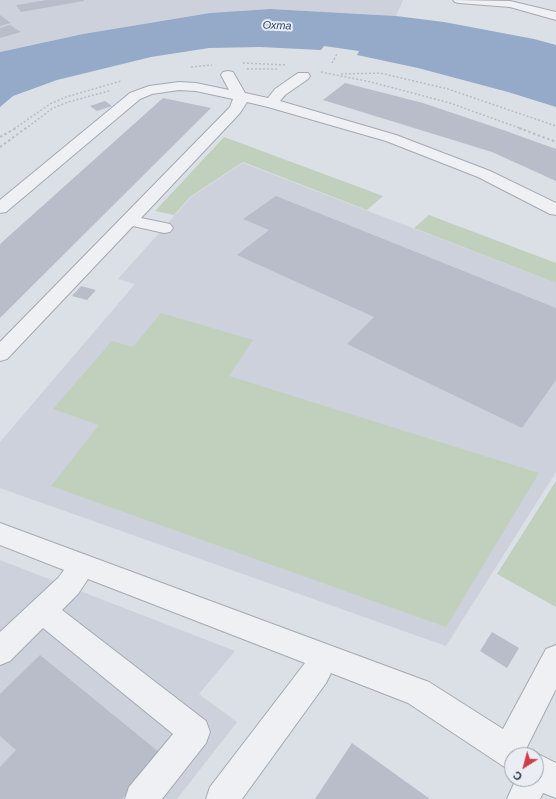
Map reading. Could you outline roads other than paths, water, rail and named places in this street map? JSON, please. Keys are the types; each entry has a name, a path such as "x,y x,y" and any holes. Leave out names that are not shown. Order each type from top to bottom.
{"lane":[{"path":"459,0 510,4 556,16"},
{"path":"0,354 235,110 240,102 240,97 228,75"},
{"path":"264,104 302,76"},
{"path":"0,208 135,96 145,91 161,87 190,87 240,97 391,138 484,174 556,210"},
{"path":"129,220 164,228"},
{"path":"0,534 322,657 418,692 504,750"},
{"path":"0,651 68,586 82,565"},
{"path":"42,611 195,732 141,799"},
{"path":"222,799 316,673 322,657"},
{"path":"536,747 556,659"},
{"path":"523,799 526,787"}],"water":[{"name":"Охта","path":"270,9 396,16 444,22 534,39 556,45 556,107 508,92 418,68 357,55 359,51 324,46 321,50 260,47 209,48 151,57 57,80 13,96 0,107 0,52 83,34 210,13"}]}
